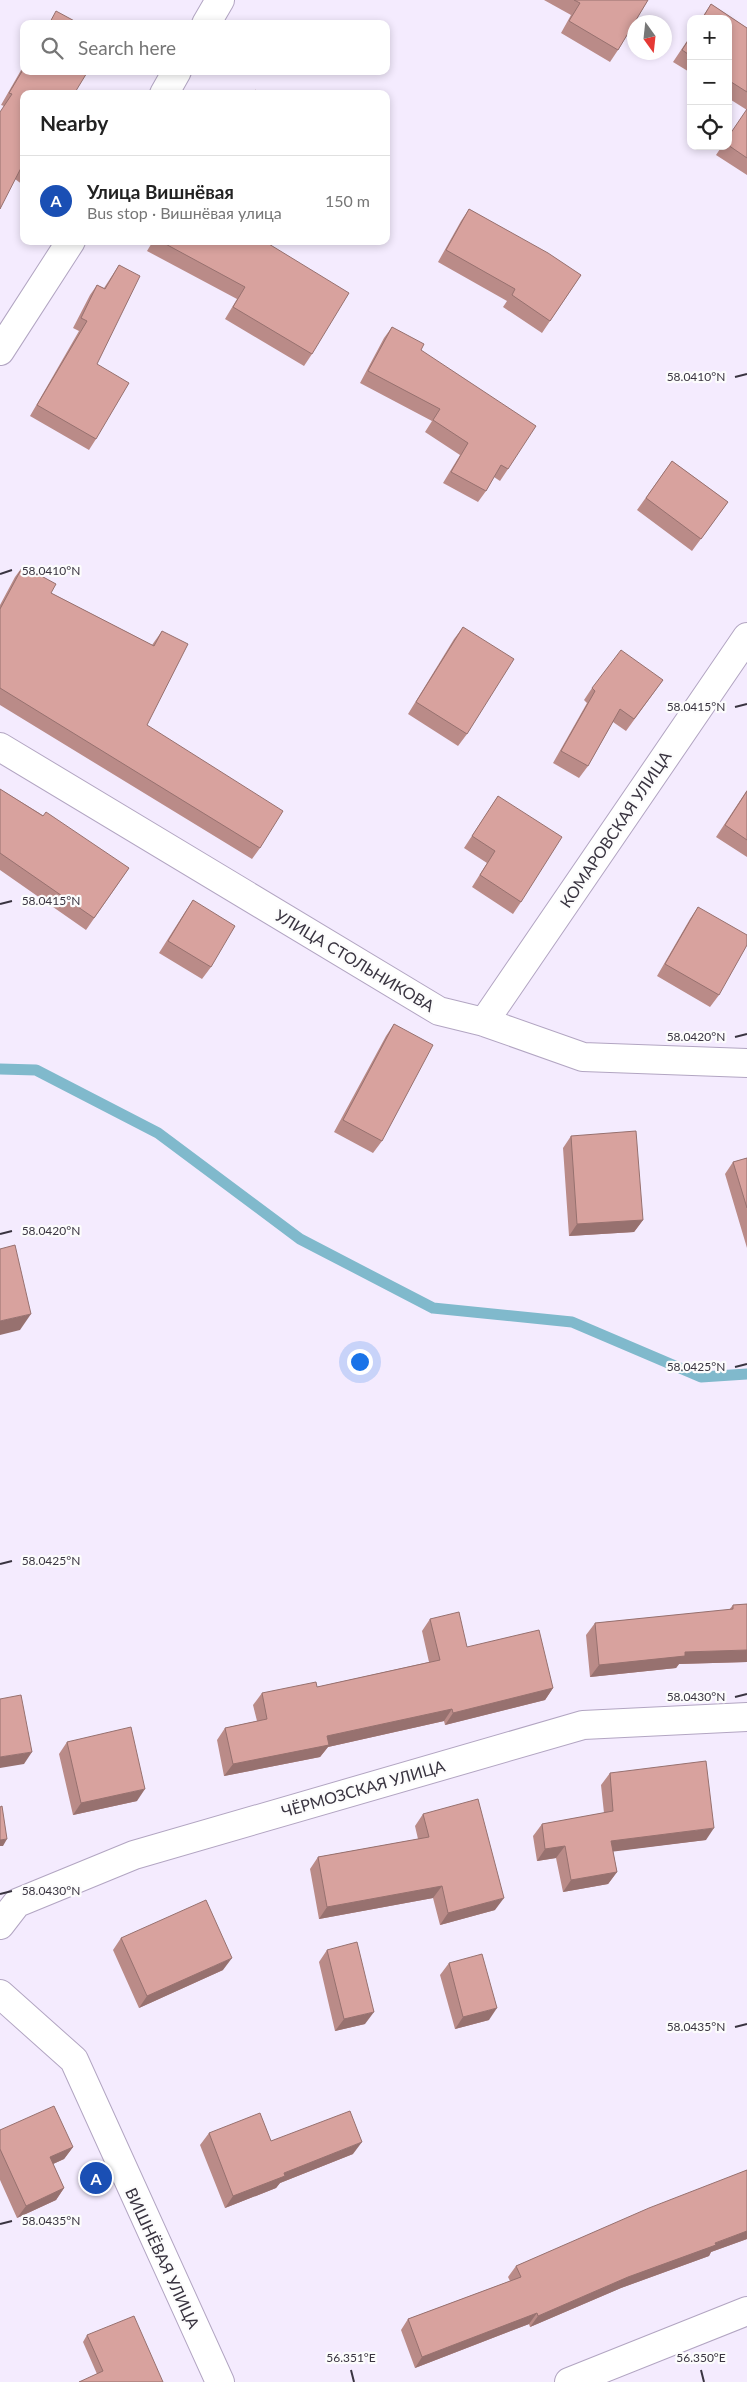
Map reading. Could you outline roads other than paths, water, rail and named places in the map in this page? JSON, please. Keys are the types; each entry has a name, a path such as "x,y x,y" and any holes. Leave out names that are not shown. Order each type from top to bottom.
{"street":[{"path":"208,20 220,0"},
{"path":"166,90 175,75"},
{"path":"0,351 68,245"},
{"name":"КОМАРОВСКАЯ УЛИЦА","path":"484,1022 747,637"},
{"name":"УЛИЦА СТОЛЬНИКОВА","path":"0,747 439,1011 484,1022 583,1056 747,1063"},
{"name":"ЧЁРМОЗСКАЯ УЛИЦА","path":"0,1925 17,1903 134,1855 583,1725 747,1717"},
{"name":"ВИШНЁВАЯ УЛИЦА","path":"0,1994 74,2060 220,2382"},
{"path":"568,2382 747,2311"}],"waterway":[{"path":"0,1069 36,1070 158,1133 300,1239 433,1308 572,1322 701,1377 747,1374"}],"place":[{"name":"Улица Вишнёвая","path":"96,2178"}]}
